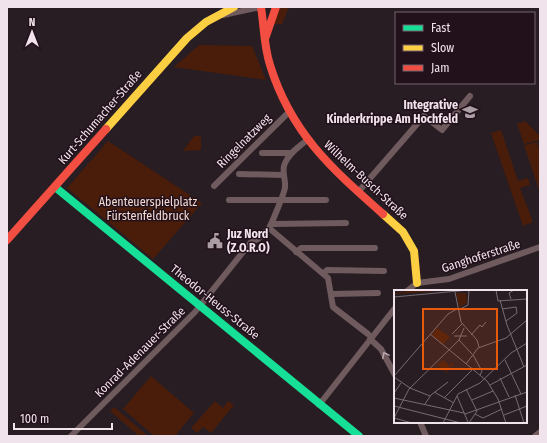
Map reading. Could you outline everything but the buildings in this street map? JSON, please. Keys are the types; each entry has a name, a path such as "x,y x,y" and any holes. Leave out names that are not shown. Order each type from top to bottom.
{"main road":[{"name":"Kurt-Schumacher-Straße","path":"7,240 187,38 206,22 234,7"},
{"name":"Wilhelm-Busch-Straße","path":"261,7 269,63 282,97 307,140 331,168 403,232 414,251 417,283"},
{"path":"265,39 276,7"},
{"name":"Theodor-Heuss-Straße","path":"55,187 201,306 319,405 359,436"}],"street":[{"name":"Kurt-Schumacher-Straße","path":"217,16 261,7"},
{"path":"359,192 424,116 442,130 470,96"},
{"name":"Ringelnatzweg","path":"214,186 290,111"},
{"path":"270,226 285,188 283,175 285,163 291,153 307,140"},
{"path":"262,153 291,153"},
{"path":"239,174 283,175"},
{"path":"229,200 326,200"},
{"path":"270,226 346,223"},
{"path":"270,226 296,252 328,278 332,294 333,307 381,349 394,373"},
{"name":"Konrad-Adenauer-Straße","path":"71,436 201,306 251,242 258,239 270,226"},
{"name":"Ganghoferstraße","path":"417,283 449,279 540,247"},
{"path":"296,252 301,248 375,248"},
{"path":"323,274 327,270 384,271"},
{"path":"408,290 417,283"},
{"path":"332,294 378,293"},
{"path":"319,405 369,337 394,309"},
{"path":"420,423 426,436"},
{"path":"535,436 540,432"}],"green space":[{"path":"281,7 292,7 288,9 282,24 273,24 277,13"},
{"path":"199,45 252,46 266,80 174,67"},
{"path":"525,121 540,136 540,140 524,144 517,124"},
{"path":"501,130 518,181 528,178 530,185 520,188 533,222 523,226 491,133"},
{"path":"194,136 201,136 201,150 183,151"},
{"name":"Abenteuerspielplatz Fürstenfeldbruck","path":"108,141 202,203 153,259 67,188"},
{"path":"537,142 540,152 540,193 524,145"},
{"path":"151,376 194,413 175,436 154,436 123,409"},
{"path":"215,401 223,408 228,401 234,405 211,433 203,427 197,433 191,428"},
{"path":"114,407 148,436 139,436 110,411"}],"traffic: fast":[{"path":"55,187 359,436"}],"traffic: slow":[{"path":"106,129 187,38 206,22 234,7"},
{"path":"383,214 403,232 414,251 417,283"}],"traffic: jam":[{"path":"261,7 268,58 279,89 289,110 301,130 330,165 383,214"},
{"path":"265,39 276,7"},
{"path":"7,240 106,129"}],"place":[{"name":"Integrative Kinderkrippe Am Hochfeld","path":"470,112"},
{"name":"Juz Nord (Z.O.R.O)","path":"215,241"}]}
